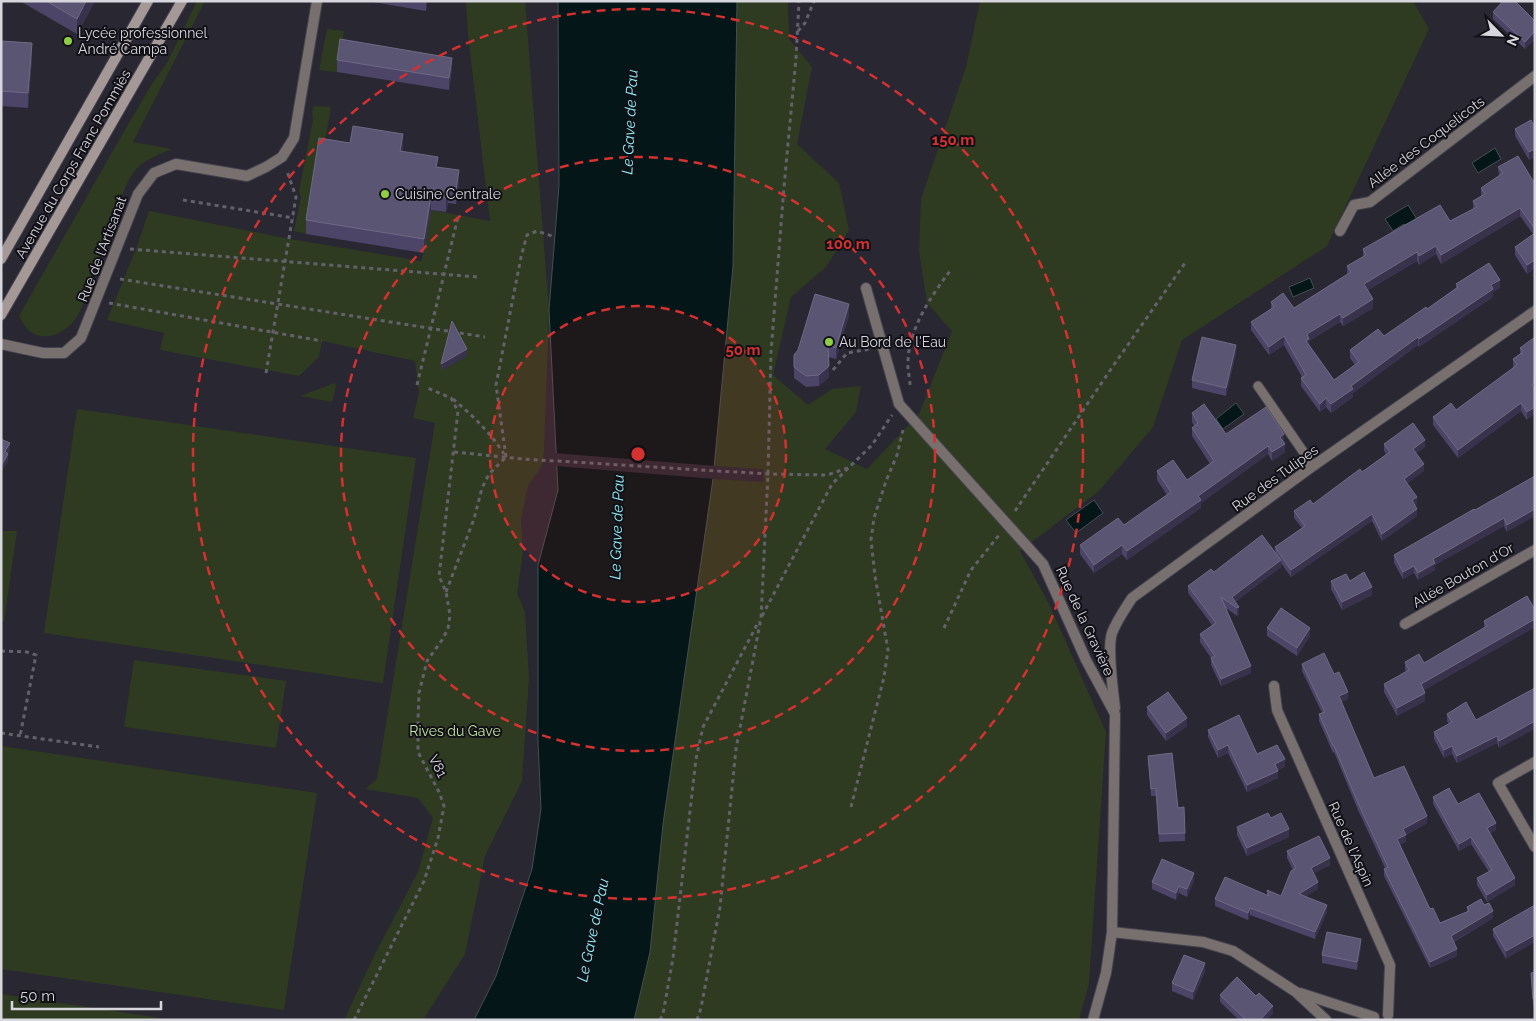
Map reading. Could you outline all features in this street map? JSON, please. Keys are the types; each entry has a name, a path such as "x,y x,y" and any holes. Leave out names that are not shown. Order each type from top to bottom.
{"main road":[{"name":"Avenue du Corps Franc Pommiès","path":"1,259 148,1"},
{"name":"Avenue du Corps Franc Pommiès","path":"1,315 182,1"}],"street":[{"name":"Rue de l'Artisanat","path":"1,344 43,353 64,353 81,338 138,194 154,173 176,164 247,176 282,157 294,138 317,1"},
{"name":"Allée des Coquelicots","path":"1340,231 1354,205 1370,202 1535,76"},
{"name":"Rue de la Gravière","path":"866,288 899,404 1043,564 1086,660 1115,714 1112,932 1106,973 1093,1020"},
{"name":"Rue des Tulipes","path":"1115,714 1111,635 1132,598 1313,466 1535,311"},
{"name":"Allée Bouton d'Or","path":"1405,624 1535,550"},
{"name":"Rue de l'Aspin","path":"1274,686 1277,710 1390,965 1388,1016"},
{"path":"1535,762 1498,783 1535,848"},
{"path":"1112,932 1203,942 1233,951 1296,992 1326,1020"},
{"path":"1296,992 1371,1018 1381,1015 1398,1020"}],"lane":[{"path":"1258,386 1313,466"}],"path":[{"path":"697,1020 701,1008 720,907 736,749 761,618 771,352 799,1"},
{"path":"798,32 805,23 814,1"},
{"path":"266,374 294,218 296,197 282,157"},
{"path":"183,200 294,218"},
{"path":"417,386 458,217"},
{"path":"506,457 496,385 522,257 528,235 536,231 555,237"},
{"path":"117,248 478,278"},
{"path":"944,628 971,570 1007,524 1185,263"},
{"path":"106,276 485,337"},
{"path":"96,300 322,341"},
{"path":"833,370 847,353 882,347"},
{"path":"426,387 451,398 476,418 496,441 506,457"},
{"name":"V81","path":"354,1020 424,881 438,838 444,806 439,792 418,752 418,721 419,693 427,661 448,629 450,615 446,592 439,576 458,411 451,398"},
{"path":"660,1020 673,958 696,759 703,727 832,484 872,445 899,404"},
{"path":"454,452 766,474 827,475 848,468"},
{"path":"446,592 474,519 482,488 489,474 506,457"},
{"path":"851,807 884,678 888,650 875,576 871,540"},
{"path":"1,651 27,652 36,655 20,736"},
{"path":"1,733 98,747"}],"green space":[{"path":"197,1 205,1 133,142 172,149 146,161 137,168 130,178 101,251 84,302 76,318 59,333 52,336 37,335 25,326 19,316 119,140 152,84 167,63"},
{"name":"Rives du Gave","path":"466,1 525,1 549,310 544,452 542,465 528,486 521,519 523,553 517,593 525,612 529,678 522,781 485,856 465,954 423,1020 344,1020 374,956 418,872 433,818 418,798 365,789 377,779 435,423 413,418 419,393 415,361 322,341 319,357 299,376 160,350 164,333 107,320 136,249 149,211 290,239 421,261 431,210 490,221 468,35"},
{"path":"737,1 788,1 789,39 812,67 797,144 839,183 849,230 826,267 791,297 773,375 808,405 832,389 861,386 856,412 825,449 867,469 919,414 952,331 927,303 919,251 921,199 966,67 980,1 1413,1 1429,29 1327,246 1182,340 1153,427 1099,491 1020,551 1048,602 1106,732 1089,983 1079,1020 634,1020 650,952 663,824 713,479 764,482 763,469 714,466 733,266"},
{"path":"327,29 344,31 337,72 319,70"},
{"path":"314,106 331,107 326,135 319,152 306,234 294,231 301,197 299,191"},
{"path":"335,383 332,402 300,396"},
{"path":"77,409 416,458 383,683 44,633"},
{"path":"1,531 17,531 4,621 1,623"},
{"path":"134,660 286,681 276,748 124,727"},
{"path":"1,746 317,793 284,1010 1,969"},
{"path":"1,994 174,1020 1,1020"}],"water":[{"name":"Le Gave de Pau","path":"558,1 737,1 733,266 713,479 663,824 650,952 634,1020 474,1020 496,976 532,869 541,809 538,741 538,565 558,490 549,310 559,185"},
{"path":"1495,148 1501,159 1478,173 1472,163"},
{"path":"1408,205 1418,221 1407,228 1404,224 1393,231 1385,219"},
{"path":"1310,278 1314,288 1293,297 1289,287"},
{"path":"1236,403 1244,414 1223,429 1216,419"},
{"path":"1094,500 1103,513 1076,533 1066,520"}],"pier":[{"path":"554,453 716,466 715,479 555,466"}],"building":[{"path":"46,1 86,1 77,19"},
{"path":"1503,1 1515,1 1535,21 1535,31 1525,42 1493,12"},
{"path":"340,39 452,58 449,78 337,60"},
{"path":"1,41 32,43 28,93 1,91"},
{"path":"1531,120 1535,124 1535,149 1529,152 1515,129"},
{"name":"Cuisine Centrale","path":"353,126 403,134 400,151 438,157 436,167 459,170 456,190 448,188 446,198 431,196 424,239 306,220 319,138 350,143"},
{"path":"1518,156 1535,184 1535,229 1520,208 1441,255 1436,246 1419,256 1417,252 1364,284 1373,299 1343,318 1340,314 1307,334 1309,339 1306,341 1334,380 1359,362 1350,350 1378,329 1384,336 1426,307 1427,309 1458,287 1456,284 1489,263 1500,280 1491,285 1493,289 1419,339 1418,337 1351,386 1353,389 1331,404 1326,398 1320,404 1301,378 1306,375 1284,336 1269,347 1251,322 1274,307 1271,302 1283,293 1294,308 1351,272 1347,266 1366,255 1363,249 1440,205 1450,221 1477,207 1473,201 1485,194 1481,188 1503,173 1498,167"},
{"path":"1535,233 1535,260 1527,265 1515,247"},
{"path":"815,294 849,304 836,348 828,345 829,366 819,375 806,376 794,367 794,355 798,350"},
{"path":"452,321 467,349 441,364"},
{"path":"1202,337 1236,345 1226,388 1192,380"},
{"path":"1535,337 1535,383 1532,385 1535,389 1535,407 1527,412 1521,403 1458,450 1433,417 1451,403 1456,410 1517,365 1513,359 1523,352 1520,348"},
{"path":"1204,404 1226,434 1266,407 1284,434 1280,437 1285,444 1272,452 1268,446 1198,496 1201,500 1127,551 1122,545 1094,565 1080,545 1118,518 1124,525 1171,492 1157,471 1173,460 1187,480 1214,461 1192,428 1198,423 1192,413"},
{"path":"1413,423 1425,440 1413,449 1424,464 1404,479 1417,497 1412,500 1417,509 1382,534 1372,514 1291,570 1275,547 1305,526 1294,511 1310,500 1313,504 1360,469 1362,472 1390,452 1384,444"},
{"path":"1,439 10,443 5,451 8,454 1,466"},
{"path":"1535,476 1535,509 1507,525 1504,518 1433,559 1435,563 1418,573 1414,566 1403,572 1394,555"},
{"path":"1262,535 1281,560 1232,597 1239,607 1237,608 1221,597 1251,666 1221,679 1211,658 1215,656 1200,634 1216,623 1188,586 1211,569 1214,572"},
{"path":"1364,572 1372,587 1342,602 1331,581 1346,574 1350,581"},
{"path":"1527,596 1535,610 1535,619 1421,684 1425,693 1397,708 1384,684 1409,670 1405,662 1419,654 1424,663 1487,626 1484,621"},
{"path":"1281,608 1310,628 1297,648 1267,628"},
{"path":"1324,653 1334,674 1339,672 1348,692 1339,696 1374,778 1404,766 1427,816 1403,829 1406,835 1397,839 1430,909 1433,908 1440,923 1469,911 1467,907 1481,899 1484,905 1489,903 1493,911 1451,936 1457,949 1430,962 1384,869 1388,867 1319,714 1325,712 1302,664"},
{"path":"1535,688 1535,721 1499,741 1497,736 1457,756 1452,746 1444,750 1434,732 1452,722 1447,714 1466,702 1476,720"},
{"path":"1168,692 1187,718 1166,733 1147,707"},
{"path":"1239,715 1257,754 1277,745 1285,759 1275,764 1278,771 1247,785 1228,745 1218,750 1208,730"},
{"path":"1172,753 1178,808 1184,807 1185,833 1159,834 1156,788 1151,789 1148,756"},
{"path":"1449,788 1458,804 1479,793 1496,823 1487,828 1515,878 1487,895 1477,878 1492,870 1471,837 1459,844 1433,797"},
{"path":"1268,813 1271,818 1281,813 1289,829 1247,848 1237,827"},
{"path":"1319,836 1330,858 1311,868 1318,882 1299,894 1327,905 1315,932 1250,908 1248,913 1215,899 1225,877 1269,896 1267,890 1281,896 1291,871 1296,868 1287,851"},
{"path":"1162,859 1194,873 1187,889 1179,886 1176,893 1152,882"},
{"path":"1535,905 1535,935 1506,951 1493,929"},
{"path":"1327,932 1361,939 1357,962 1322,955"},
{"path":"1184,955 1205,963 1193,992 1172,983"},
{"path":"1535,972 1535,998 1533,999 1531,973"},
{"path":"1237,977 1256,996 1259,993 1273,1006 1260,1020 1246,1020 1220,995"}],"place":[{"name":"Lycée professionnel André Campa","path":"68,41"},
{"name":"Cuisine Centrale","path":"385,194"},
{"name":"Au Bord de l'Eau","path":"829,342"}]}
